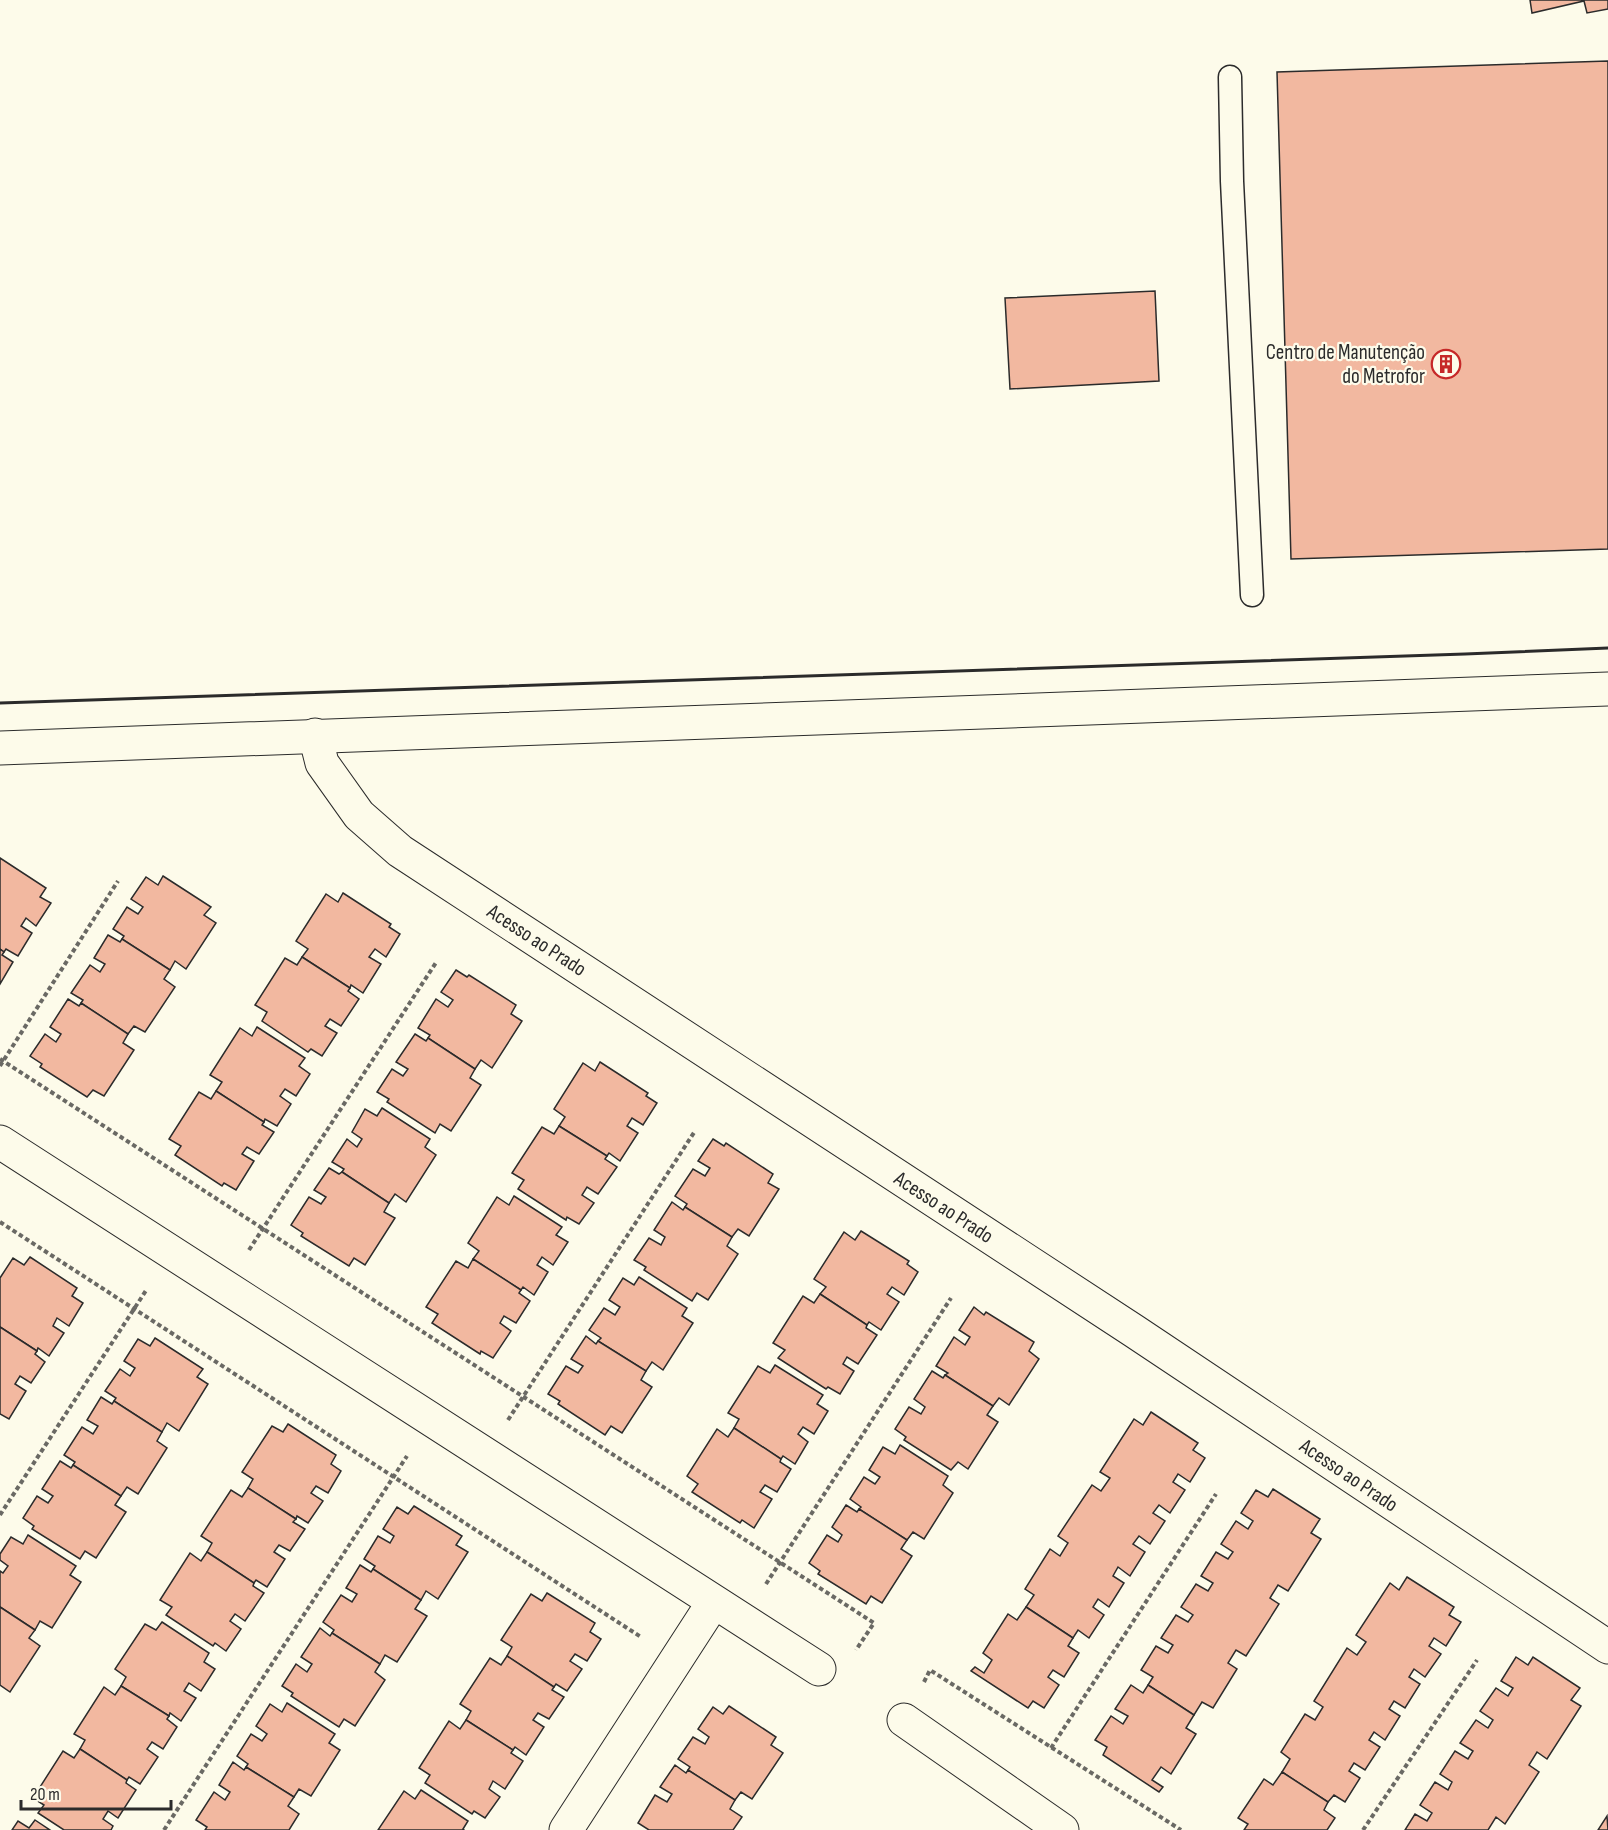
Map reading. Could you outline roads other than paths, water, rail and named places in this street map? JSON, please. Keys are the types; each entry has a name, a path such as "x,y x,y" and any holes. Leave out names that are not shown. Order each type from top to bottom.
{"street":[{"path":"0,748 1608,689"},
{"name":"Acesso ao Prado","path":"315,735 322,763 359,815 400,851 1134,1331 1608,1647"},
{"path":"0,1142 713,1603 819,1669"},
{"path":"567,1830 713,1603"},
{"path":"904,1720 1062,1830"}],"lane":[{"path":"1230,77 1231,157 1252,596"}],"place":[{"name":"Centro de Manutenção do Metrofor","path":"1446,364"}]}
